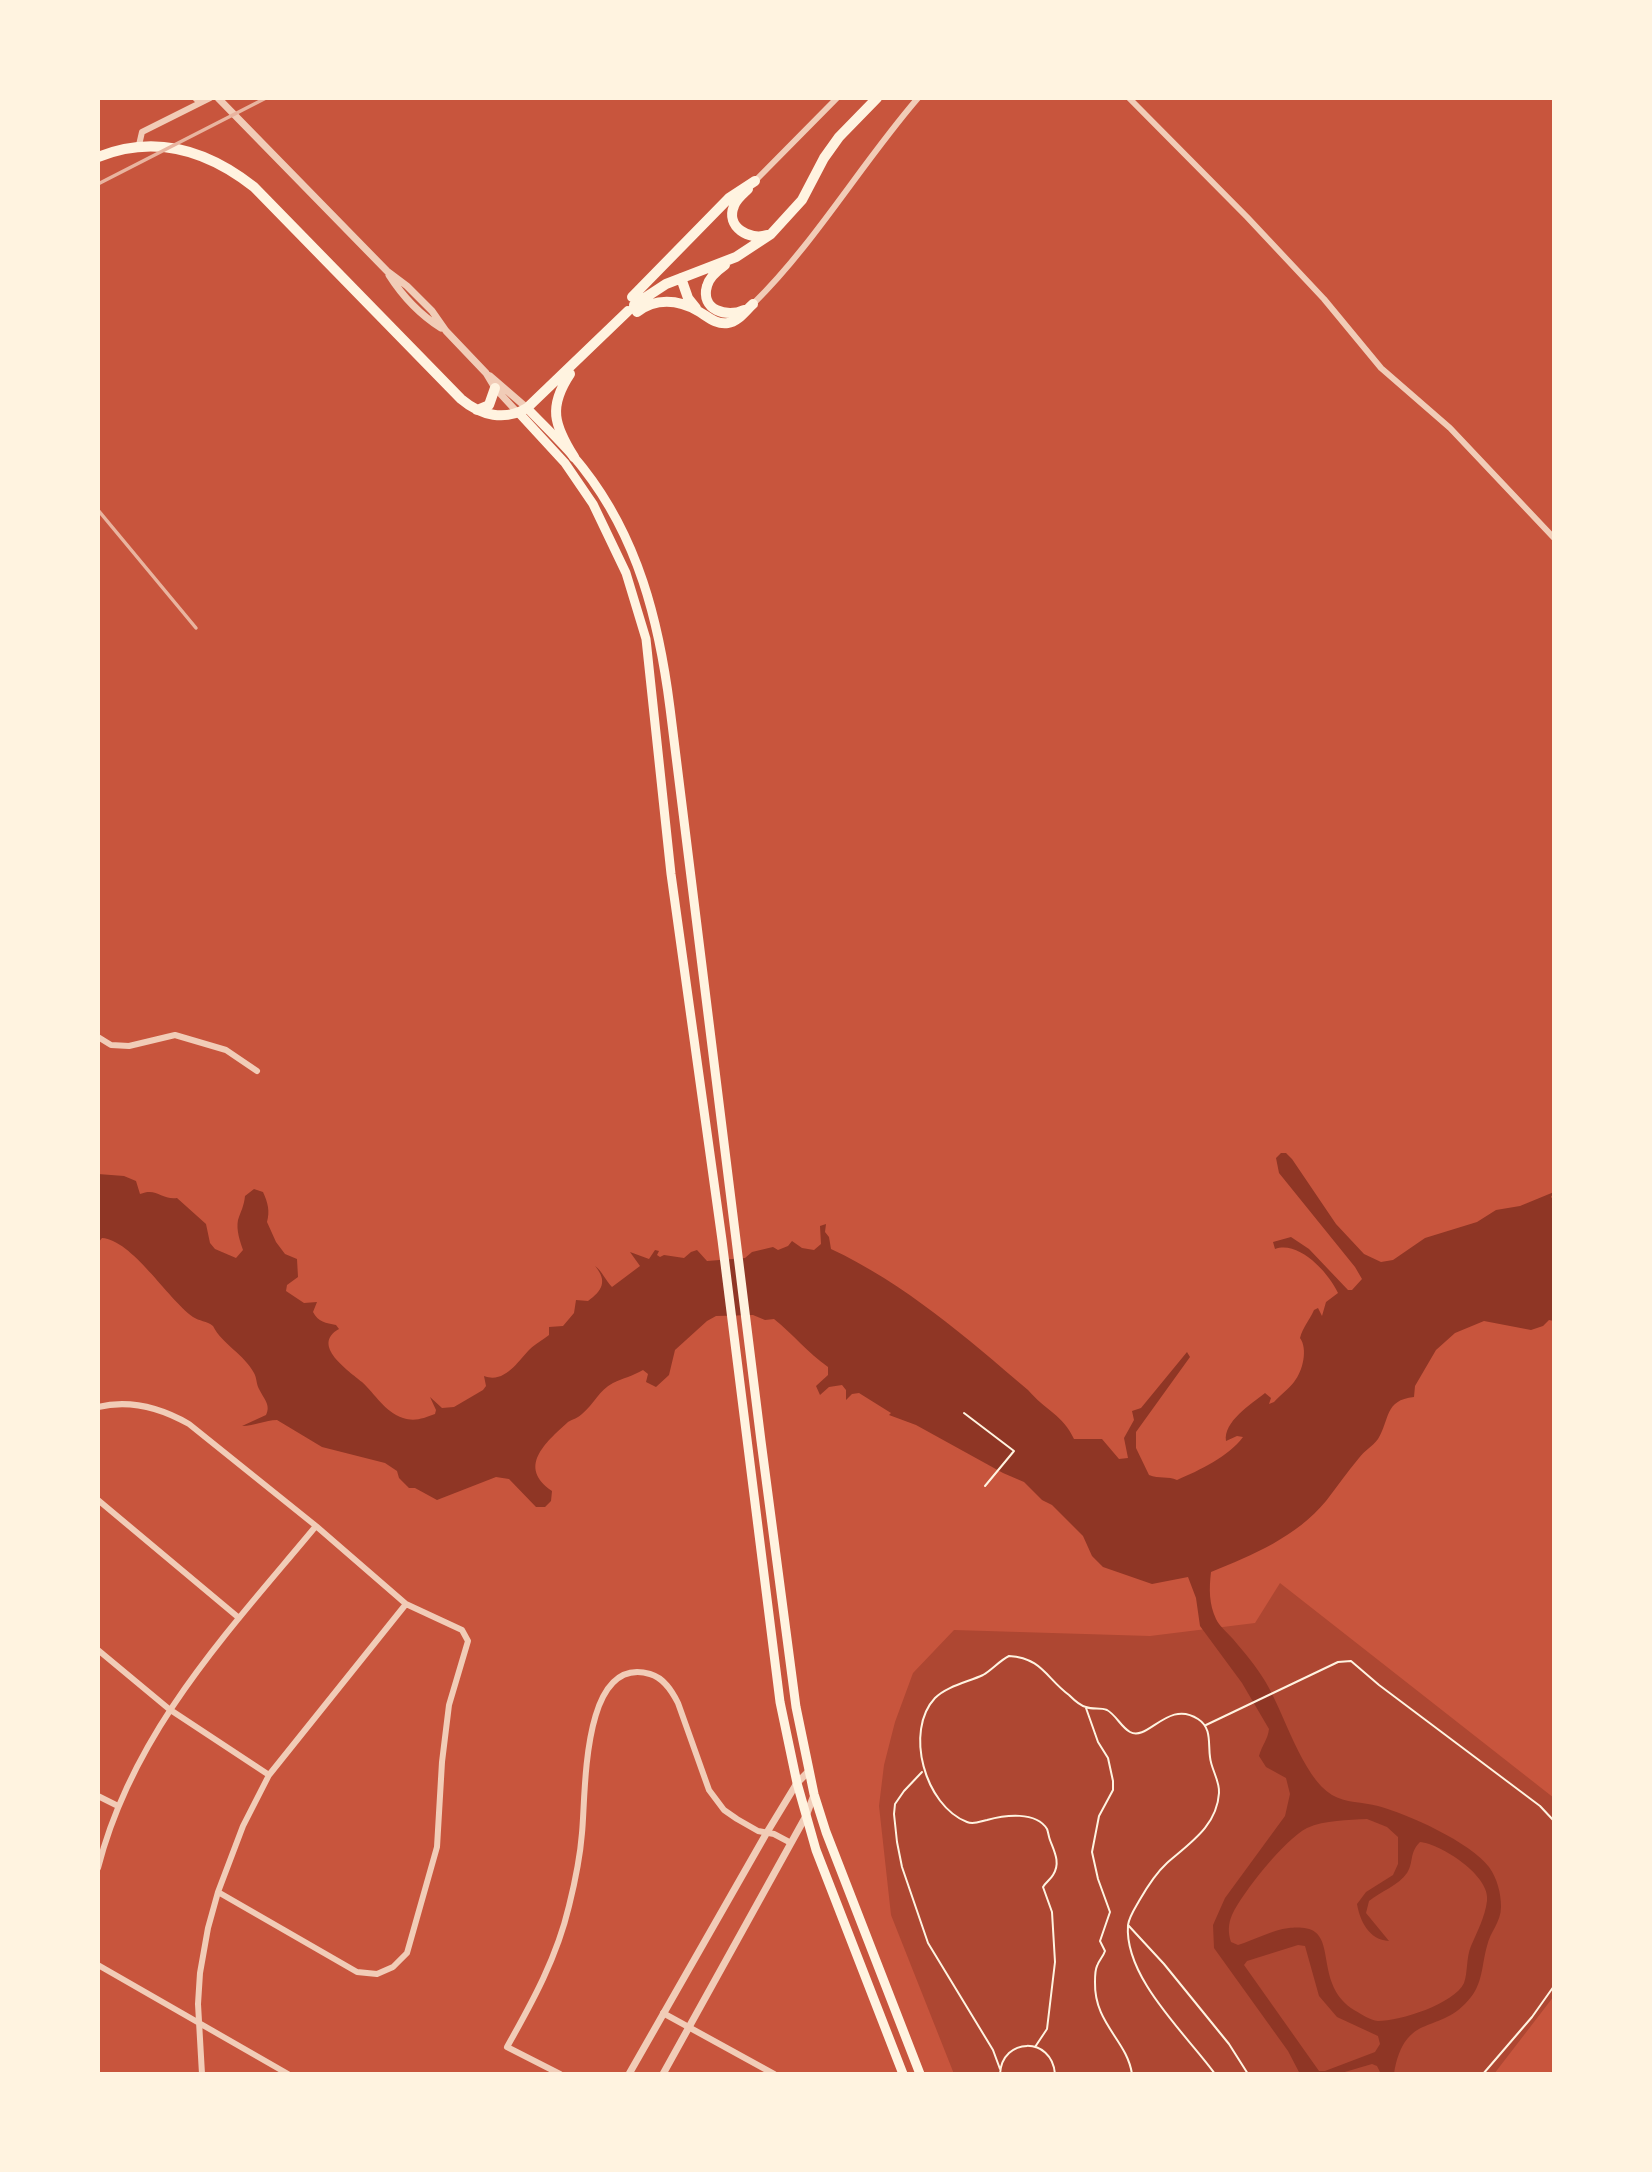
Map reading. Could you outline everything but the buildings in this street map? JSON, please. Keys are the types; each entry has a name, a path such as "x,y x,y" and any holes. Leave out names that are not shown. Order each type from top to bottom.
{"main road":[{"path":"753,304 739,312 717,312 708,301 706,289 710,279 774,231 802,200 839,137 877,98"},
{"path":"98,157 122,148 158,146 190,152 235,172 254,187 461,399 477,410 504,416 523,411 631,308 654,290 736,257"},
{"path":"755,181 733,207 733,220 738,229 747,236 758,238 774,231"},
{"path":"595,343 631,308 729,198 755,181"},
{"path":"681,278 688,298 698,311"},
{"path":"631,308 651,303 682,304 716,322 728,323 737,319 753,304"},
{"path":"579,360 561,387 556,414 559,430 574,457 607,503 636,559 658,632 666,676 796,1707 814,1794 841,1874 920,2074"},
{"path":"477,410 489,405 495,388"},
{"path":"523,411 574,457"},
{"path":"523,411 583,489 615,547 646,639 671,874 722,1240 780,1702 797,1783 829,1888 903,2074"},
{"path":"629,583 643,578"}],"street":[{"path":"139,145 142,132 197,100 210,98"},
{"path":"218,98 387,271 432,311 446,331 486,373 499,382 523,411"},
{"path":"755,181 838,98"},
{"path":"753,304 815,232 882,139 918,98"},
{"path":"1129,98 1324,299 1381,368 1450,428 1554,538"},
{"path":"486,373 495,388 523,411"},
{"path":"98,1037 111,1045 129,1046 175,1035 226,1051 257,1072"},
{"path":"98,1407 141,1405 172,1414 204,1435 406,1604 462,1630 468,1641 449,1705 442,1762 437,1847 407,1953 393,1967 377,1974 358,1972 218,1892"},
{"path":"98,1500 239,1618"},
{"path":"98,1868 118,1806 169,1709 239,1618 316,1526"},
{"path":"202,2074 200,1973 218,1892 243,1826 270,1775 406,1604"},
{"path":"98,1650 169,1709 270,1775"},
{"path":"560,2074 507,2047 544,1980 561,1937 580,1858 587,1747 602,1698 609,1686 623,1675 637,1671 655,1675 673,1692 709,1790 724,1810 766,1834 774,1834 791,1843"},
{"path":"629,2074 766,1834 797,1783 809,1771"},
{"path":"663,2074 806,1816 814,1794"},
{"path":"98,1796 118,1806"},
{"path":"98,1965 288,2074"},
{"path":"663,2013 774,2074"}],"path":[{"path":"964,1413 1014,1451 985,1486"},
{"path":"1035,2047 1047,2029 1055,1962 1052,1912 1043,1887 1053,1875 1057,1860 1048,1830 1040,1822 1023,1815 966,1822 936,1797 923,1771 921,1734 923,1719 931,1703 938,1696 984,1674 1009,1656 1035,1662 1063,1690 1086,1707 1098,1742 1108,1758 1113,1790 1099,1816 1092,1852 1110,1912 1100,1941 1105,1951 1097,1964 1095,1989 1100,2014 1130,2060 1132,2074"},
{"path":"1205,1725 1338,1662 1350,1661 1531,1798 1554,1821"},
{"path":"1086,1707 1099,1707 1109,1711 1128,1731 1137,1734 1170,1715 1190,1715 1205,1725 1209,1734 1211,1765 1220,1789 1218,1805 1204,1831 1149,1882 1128,1925 1131,1948 1148,1989 1215,2074"},
{"path":"923,1771 895,1804 897,1842 902,1867 928,1944 993,2050 1000,2074"},
{"path":"1128,1925 1164,1964 1229,2044 1248,2074"},
{"path":"1483,2074 1532,2017 1554,1986"},
{"path":"1000,2069 1007,2055 1013,2050 1035,2047 1053,2062 1055,2074"}],"shaded area":[{"path":"1281,1153 1286,1153 1336,1224 1364,1254 1381,1262 1393,1260 1425,1238 1477,1222 1496,1210 1520,1206 1554,1192 1551,1197 1554,1200 1554,1321 1549,1320 1543,1326 1531,1330 1484,1321 1455,1333 1436,1350 1415,1386 1414,1397 1397,1402 1389,1412 1378,1439 1361,1455 1314,1514 1273,1544 1211,1572 1210,1596 1216,1619 1261,1675 1294,1743 1321,1786 1337,1798 1391,1810 1438,1830 1480,1858 1489,1867 1496,1881 1501,1912 1488,1941 1475,1991 1459,2009 1425,2026 1406,2040 1394,2074 1381,2074 1377,2066 1372,2064 1338,2074 1300,2074 1288,2051 1214,1948 1213,1925 1225,1898 1285,1816 1290,1794 1286,1778 1266,1767 1259,1756 1269,1729 1242,1683 1200,1626 1196,1598 1188,1577 1152,1584 1103,1567 1092,1556 1083,1536 1024,1482 916,1425 889,1415 891,1413 859,1393 852,1394 846,1400 846,1390 842,1385 829,1387 820,1395 816,1386 828,1375 828,1367 774,1319 765,1320 753,1315 716,1316 707,1321 675,1350 669,1375 656,1387 646,1382 648,1374 643,1370 617,1381 604,1389 586,1410 559,1430 538,1455 536,1464 536,1473 552,1491 551,1501 545,1507 536,1507 509,1479 496,1477 437,1500 415,1488 409,1488 399,1478 397,1471 385,1463 322,1447 277,1420 242,1426 266,1415 268,1408 250,1366 213,1326 193,1317 125,1249 102,1238 98,1243 98,1174 124,1176 136,1181 140,1194 151,1192 177,1198 206,1224 210,1243 215,1249 236,1258 243,1250 238,1220 245,1196 254,1189 263,1192 268,1207 267,1222 276,1242 285,1254 297,1259 298,1277 287,1285 286,1291 304,1303 317,1302 313,1312 317,1318 336,1325 339,1329 331,1335 329,1342 330,1350 341,1365 391,1412 415,1420 435,1414 430,1397 442,1408 454,1407 483,1390 486,1386 484,1376 498,1377 510,1370 532,1347 549,1335 549,1327 563,1326 574,1313 576,1300 588,1301 600,1289 601,1276 595,1266 612,1287 640,1266 630,1252 649,1259 655,1250 659,1251 657,1255 660,1257 664,1255 684,1258 697,1250 707,1261 745,1258 752,1252 773,1247 778,1250 792,1241 802,1248 814,1250 821,1244 820,1226 826,1224 825,1232 829,1237 831,1249 884,1278 958,1332 1059,1418 1074,1439 1102,1439 1119,1459 1128,1458 1124,1438 1134,1420 1132,1411 1141,1408 1187,1352 1190,1357 1136,1432 1136,1448 1149,1475 1177,1480 1213,1462 1237,1444 1243,1437 1237,1436 1226,1441 1226,1434 1233,1420 1246,1408 1265,1393 1271,1398 1269,1404 1274,1402 1292,1385 1303,1360 1304,1348 1300,1338 1303,1331 1314,1310 1318,1308 1322,1316 1326,1302 1338,1293 1328,1276 1312,1260 1294,1249 1275,1249 1273,1242 1291,1237 1309,1249 1348,1290 1352,1290 1362,1279 1279,1173 1276,1158","holes":["1367,1819 1387,1827 1398,1837 1398,1864 1393,1875 1366,1892 1357,1904 1363,1923 1376,1937 1389,1941 1366,1913 1369,1901 1404,1877 1414,1850 1420,1842 1440,1849 1463,1863 1481,1882 1487,1901 1483,1919 1469,1951 1464,1983 1458,1991 1426,2010 1378,2021 1354,2010 1335,1990 1324,1946 1312,1930 1283,1929 1238,1945 1231,1942 1229,1932 1232,1915 1245,1893 1265,1867 1298,1834 1321,1823","1298,1945 1305,1946 1319,1996 1337,2017 1378,2036 1380,2044 1375,2052 1319,2071 1244,1965 1247,1961"]},
{"path":"1280,1583 1554,1798 1554,1996 1494,2074 954,2074 891,1915 879,1806 884,1765 895,1722 913,1673 954,1630 1150,1636 1255,1623"}],"railway":[{"path":"98,184 266,98"},
{"path":"98,510 196,628"}]}
